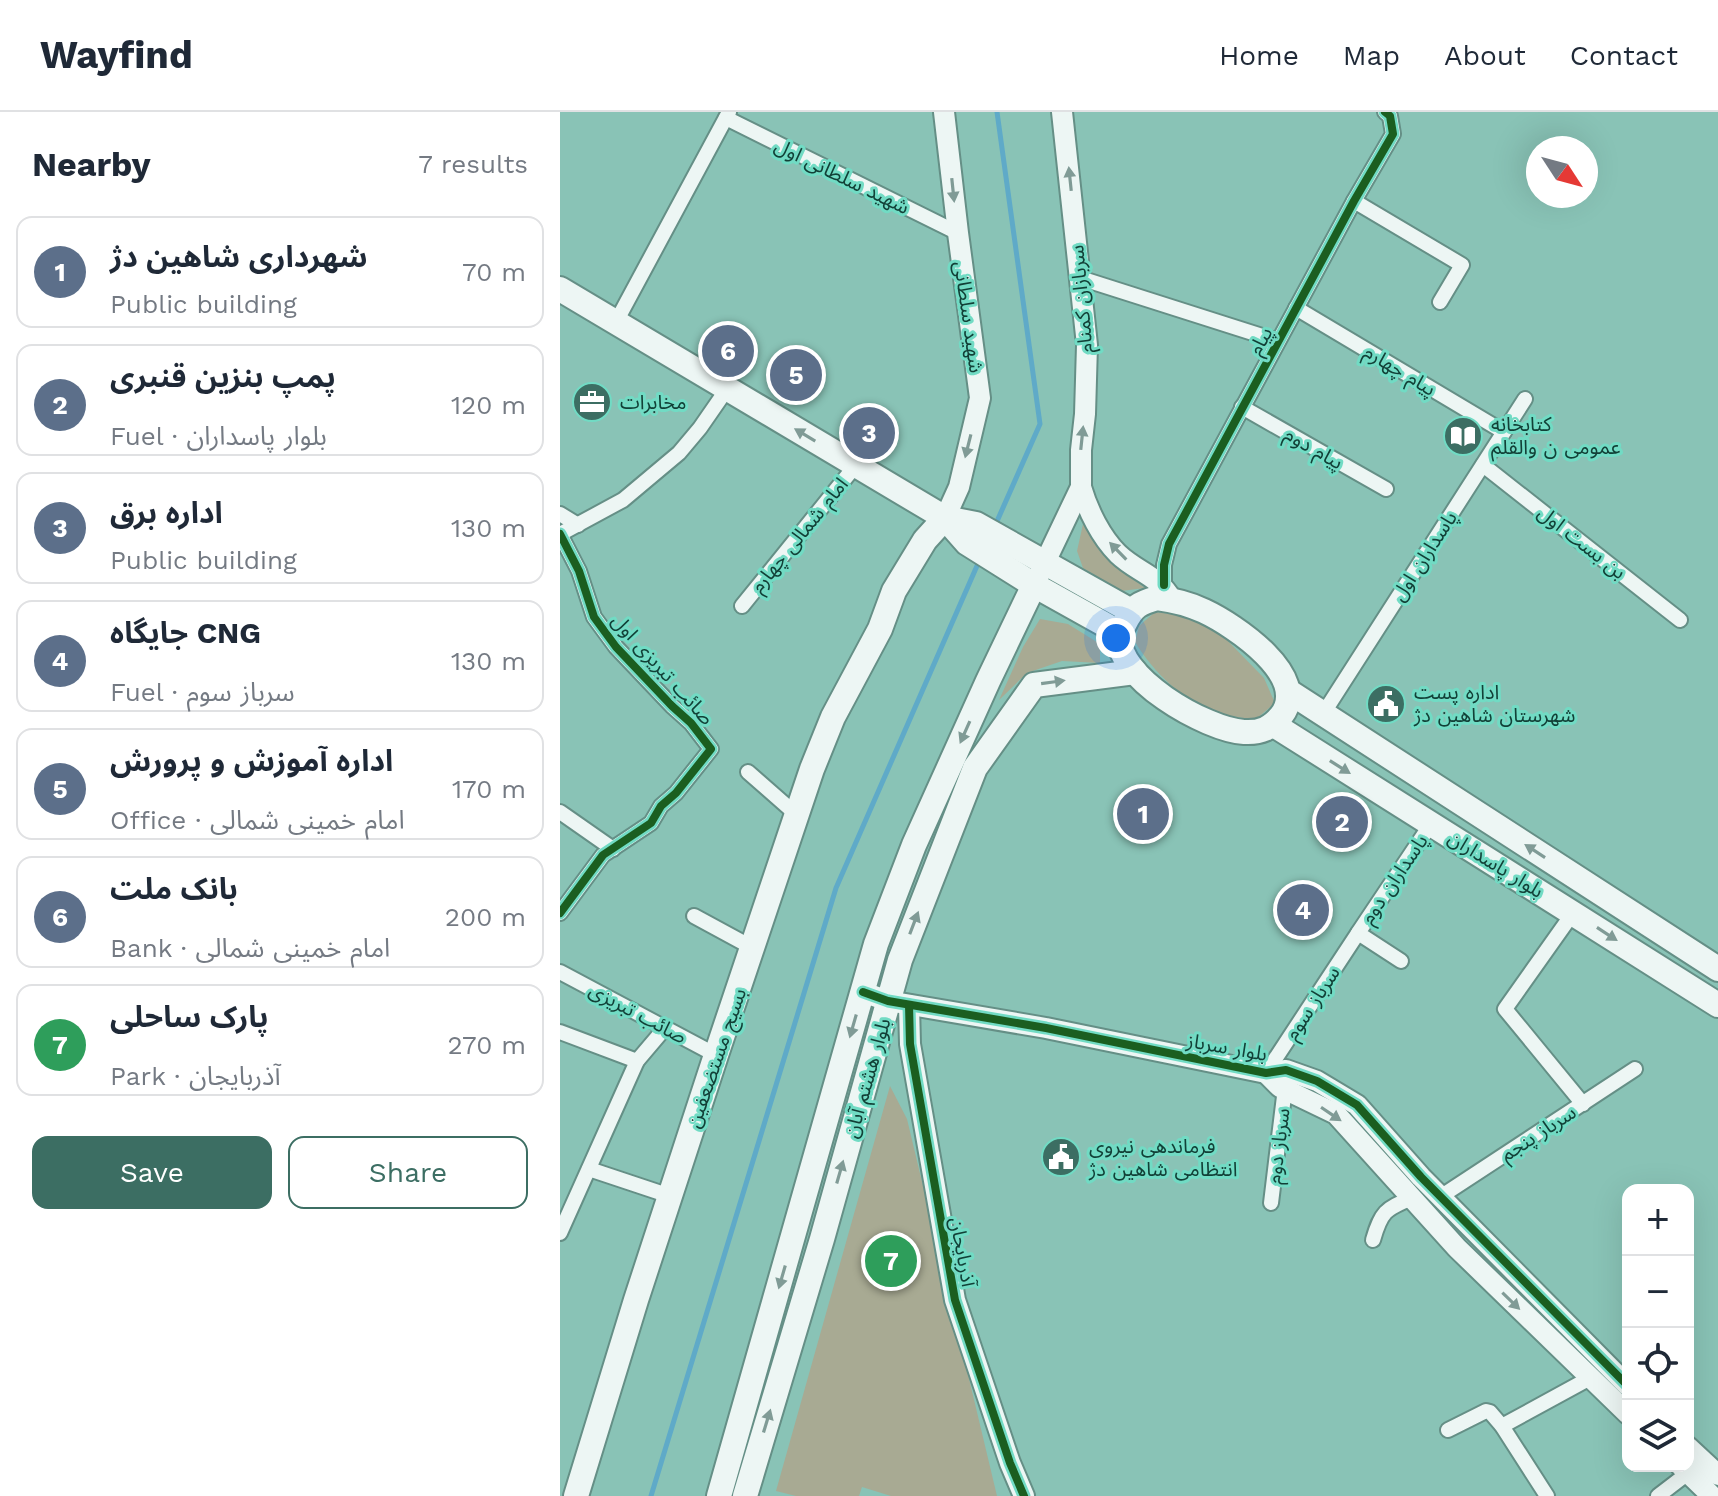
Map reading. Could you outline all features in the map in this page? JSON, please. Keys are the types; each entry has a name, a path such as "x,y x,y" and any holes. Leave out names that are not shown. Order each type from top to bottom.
{"main road":[{"path":"560,289 1029,569 1120,633"},
{"name":"بسیج مستضعفین","path":"576,1496 636,1300 812,769 833,717 880,629 894,591 925,540 945,518"},
{"name":"بسیج مستضعفین","path":"880,629 896,613 940,547 947,541 969,535"},
{"path":"1029,569 1131,611"},
{"name":"بلوار هشتم آبان","path":"719,1496 876,944 914,845 988,681 1029,569"},
{"path":"1168,592 1233,627 1260,649 1282,674 1288,691 1286,710 1274,725 1261,731 1242,732 1202,720 1166,700 1135,672 1122,655 1120,633 1131,611 1143,602 1168,592"},
{"name":"بلوار هشتم آبان","path":"747,1495 791,1340 898,1003 900,960 975,768 1034,685 1135,672"},
{"name":"بلوار پاسداران","path":"1288,691 1718,969"},
{"name":"بلوار پاسداران","path":"1274,725 1718,1005"},
{"path":"766,1332 791,1340"}],"street":[{"name":"شهید سلطانی","path":"944,112 980,398 959,487 945,518"},
{"name":"سربازان کمنام","path":"1062,112 1087,345 1081,487 1086,505 1118,554 1168,592"},
{"name":"پیام","path":"1168,592 1164,565 1169,544 1393,134 1388,114"},
{"name":"شهید سلطانی اول","path":"728,115 958,233"},
{"path":"616,322 728,115"},
{"path":"1354,201 1462,265 1440,302"},
{"path":"1080,278 1278,341"},
{"name":"پیام چهارم","path":"1296,308 1504,432"},
{"path":"560,534 623,500 679,453 727,389"},
{"name":"پاسداران اول","path":"1323,714 1525,399"},
{"name":"پیام دوم","path":"1242,407 1386,489"},
{"name":"امام شمالی چهارم","path":"742,606 856,465"},
{"name":"بن بست اول","path":"1483,465 1680,620"},
{"name":"سربازان کمنام","path":"1029,569 1081,487"},
{"path":"560,514 578,525"},
{"name":"صائب تبریزی اول","path":"560,534 579,571 594,617 616,647 691,723 711,749 676,793 661,806 651,823 603,855 560,913"},
{"path":"748,772 797,815"},
{"path":"560,812 613,849"},
{"name":"پاسداران دوم","path":"1401,961 1358,933 1431,824"},
{"path":"1573,913 1505,1009 1583,1104"},
{"path":"694,916 753,948"},
{"name":"سرباز سوم","path":"1266,1073 1358,933"},
{"name":"صائب تبریزی","path":"560,972 716,1055"},
{"name":"بلوار سرباز","path":"863,992 898,1003 1046,1028 1266,1073 1286,1070 1317,1081 1357,1105 1440,1197 1622,1380"},
{"name":"آذربایجان","path":"898,1003 910,1044 955,1300 1024,1496"},
{"path":"560,1233 637,1061 665,1028"},
{"path":"560,1032 637,1061"},
{"name":"سرباز پنجم","path":"1440,1197 1635,1069"},
{"name":"بلوار سرباز","path":"1266,1073 1280,1087 1336,1114 1457,1248 1622,1408"},
{"name":"سرباز دوم","path":"1271,1203 1285,1088"},
{"path":"589,1169 670,1196"},
{"path":"1373,1240 1380,1217 1391,1206 1412,1198"},
{"path":"1502,1426 1590,1378"},
{"path":"1448,1430 1486,1411 1495,1416 1542,1495"},
{"path":"1694,1453 1718,1475"},
{"path":"1006,1496 1010,1463"},
{"path":"1658,1496 1681,1472"},
{"path":"1687,1472 1712,1496"}],"green space":[{"path":"1083,524 1110,559 1145,588 1121,591 1083,568 1077,551"},
{"path":"1155,612 1189,616 1226,639 1264,678 1275,703 1255,720 1221,714 1181,693 1160,675 1135,642 1139,626"},
{"path":"1040,619 1068,624 1100,644 1100,663 1062,661 1027,673 999,700 1023,647"},
{"path":"890,1086 907,1119 997,1496 891,1496 862,1487 859,1496 796,1496 776,1491"}],"waterway":[{"path":"994,528 1040,424 997,112"},
{"path":"651,1496 836,888 980,559"}],"cycle path":[{"path":"1164,585 1164,565 1169,544 1393,134 1390,116 1385,112"},
{"path":"560,534 579,571 594,617 616,647 691,723 711,749 676,793 661,806 651,823 603,855 560,913"},
{"path":"863,992 888,1001 1046,1028 1266,1073 1286,1070 1317,1081 1357,1105 1421,1177 1622,1380"},
{"path":"909,1005 910,1044 955,1300 1024,1496"}],"place":[{"name":"بانک ملت","path":"728,351"},
{"name":"اداره آموزش و پرورش","path":"796,375"},
{"name":"مخابرات","path":"592,402"},
{"name":"اداره برق","path":"869,433"},
{"name":"کتابخانه عمومی ن والقلم","path":"1463,436"},
{"name":"اداره پست شهرستان شاهین دژ","path":"1386,704"},
{"name":"شهرداری شاهین دژ","path":"1143,814"},
{"name":"پمپ بنزین قنبری","path":"1342,822"},
{"name":"جایگاه CNG","path":"1303,910"},
{"name":"فرماندهی نیروی انتظامی شاهین دژ","path":"1061,1157"},
{"name":"پارک ساحلی","path":"891,1261"}]}
